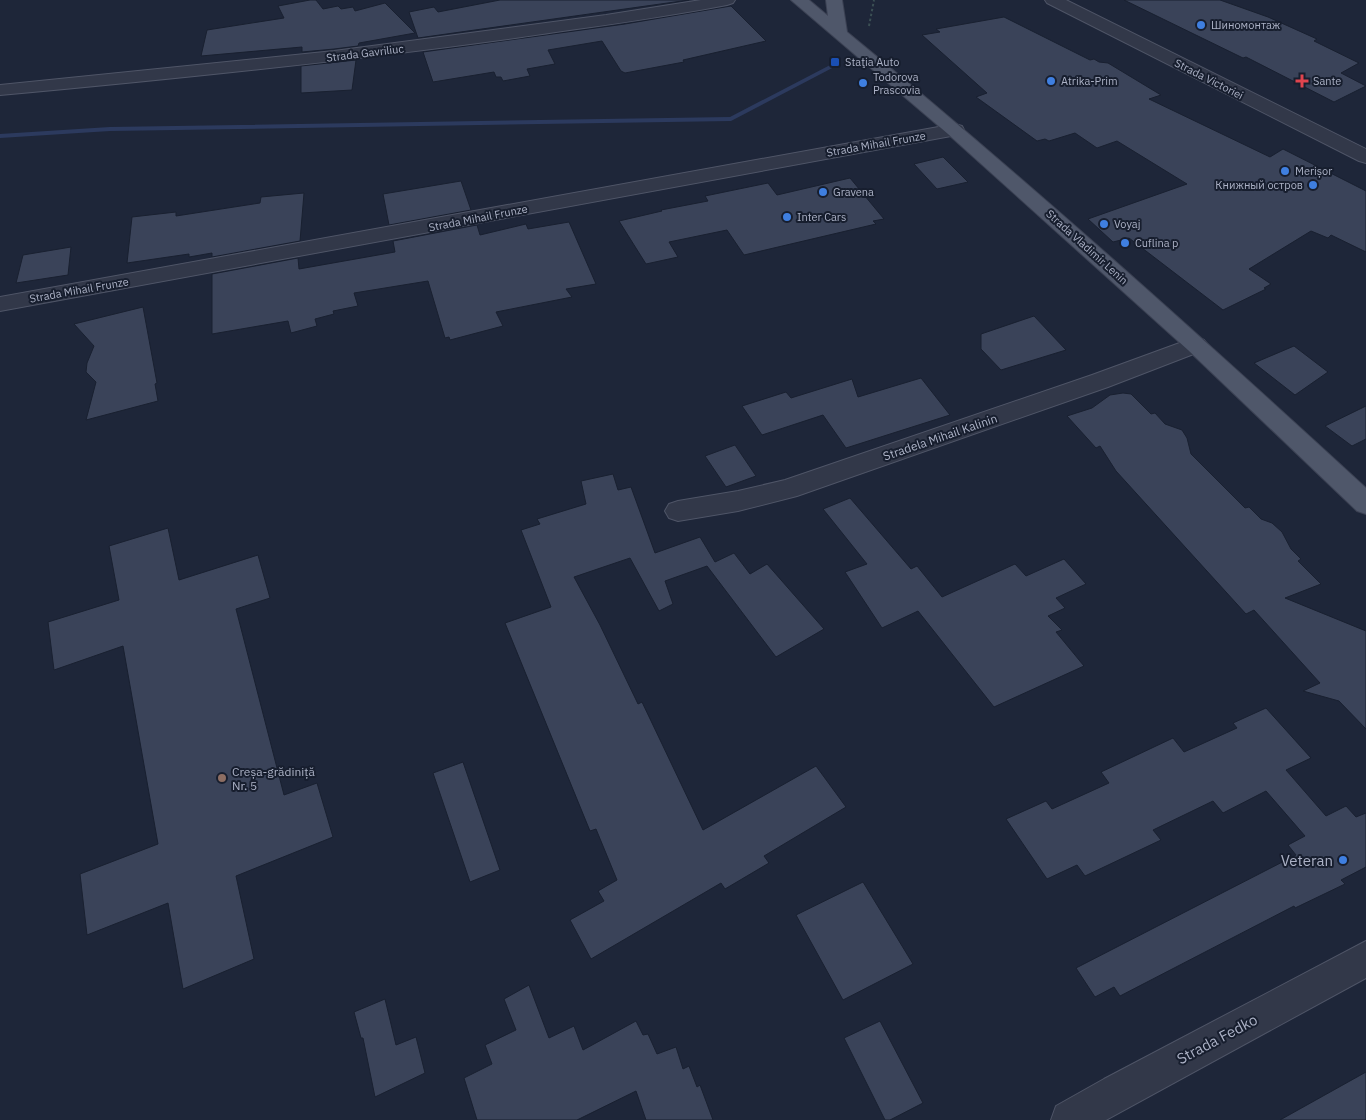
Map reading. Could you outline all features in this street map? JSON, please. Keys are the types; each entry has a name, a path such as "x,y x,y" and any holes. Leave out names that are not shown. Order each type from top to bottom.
{"main road":[{"name":"Strada Vladimir Lenin","path":"799,0 955,130 1196,345 1366,504"},
{"path":"834,0 839,33"}],"street":[{"name":"Strada Gavriliuc","path":"0,90 198,72 374,53 625,17 728,0"},
{"name":"Strada Victoriei","path":"1053,0 1366,157"},
{"name":"Strada Mihail Frunze","path":"0,304 955,130"},
{"name":"Stradela Mihail Kalinin","path":"678,511 738,501 788,489 1082,387 1196,345"},
{"name":"Strada Fedko","path":"1070,1120 1117,1092 1366,959"}],"building":[{"path":"316,0 323,9 338,6 341,9 353,7 355,11 385,3 415,33 359,43 358,46 334,49 302,52 302,47 201,56 207,30 284,18 278,6"},
{"path":"500,0 689,0 418,38 409,12 434,7 438,12"},
{"path":"1124,0 1220,0 1268,17 1317,39 1314,41 1359,63 1341,73 1366,86 1334,102 1246,57 1243,58"},
{"path":"731,6 766,41 683,60 684,62 625,73 621,71 602,41 548,50 555,64 527,69 530,76 503,81 501,77 496,77 494,72 433,82 423,52 625,24"},
{"path":"1004,17 1090,60 1094,59 1099,62 1108,63 1161,95 1149,99 1270,157 1283,149 1366,191 1366,252 1331,235 1328,238 1311,231 1249,269 1271,284 1264,288 1266,289 1223,310 1129,238 1113,242 1088,219 1187,184 1117,141 1097,148 1075,133 1049,141 1045,139 1037,141 976,97 987,93 922,35 940,32 936,29"},
{"path":"356,60 352,90 301,93 301,66"},
{"path":"943,157 968,182 937,189 914,164"},
{"path":"850,178 884,219 873,221 876,224 744,255 727,230 669,242 678,257 646,264 619,221 661,210 708,201 705,196 768,183 777,195"},
{"path":"461,181 471,210 389,225 383,194"},
{"path":"304,193 300,241 212,257 212,253 189,257 189,254 127,263 132,217 176,212 176,216 260,203 261,197"},
{"path":"569,222 596,284 566,289 572,297 496,312 503,326 450,340 449,337 445,338 428,281 354,293 358,306 333,311 334,314 315,319 317,326 291,333 288,321 212,334 212,274 298,258 299,269 395,252 393,241 477,225 480,235 526,224 528,229"},
{"path":"71,247 68,275 16,283 23,255"},
{"path":"143,307 157,383 155,384 158,401 86,420 96,382 86,372 87,363 94,346 74,324"},
{"path":"1034,316 1066,350 1001,370 981,349 981,334"},
{"path":"1294,346 1328,372 1295,395 1254,363"},
{"path":"921,378 950,415 846,448 823,415 762,435 742,406 786,392 791,398 852,379 858,397"},
{"path":"1131,394 1151,414 1155,413 1165,424 1182,430 1187,438 1191,454 1245,508 1249,507 1261,519 1272,523 1282,532 1291,549 1301,559 1298,561 1321,584 1285,598 1366,631 1366,729 1339,701 1303,691 1320,683 1254,610 1246,614 1116,471 1100,446 1096,448 1067,416 1092,408 1110,395"},
{"path":"1366,406 1366,439 1352,446 1325,426"},
{"path":"735,445 756,476 726,487 705,456"},
{"path":"613,474 618,490 631,487 655,553 700,537 715,562 734,553 750,574 767,564 824,629 776,657 707,566 665,581 673,604 659,611 630,558 574,577 600,625 638,704 642,702 703,830 816,766 846,807 764,856 769,863 725,889 721,883 591,959 570,920 604,901 598,891 617,880 596,829 590,831 505,623 551,607 521,530 540,524 537,519 586,504 581,481"},
{"path":"850,498 911,569 917,566 942,597 1015,564 1026,576 1064,559 1086,584 1056,598 1065,608 1048,616 1062,630 1056,632 1084,666 994,707 918,611 882,628 845,572 867,564 823,509"},
{"path":"168,528 179,580 258,555 270,598 236,609 284,795 317,783 333,837 236,876 254,959 183,989 168,903 87,935 80,874 158,844 123,646 54,670 48,622 119,600 109,546"},
{"path":"1266,708 1311,758 1286,770 1326,816 1346,806 1356,817 1366,813 1366,867 1341,880 1345,884 1295,908 1294,906 1120,996 1114,987 1095,997 1076,968 1296,855 1288,845 1305,836 1266,791 1223,813 1213,801 1153,830 1161,840 1085,876 1077,865 1047,879 1006,819 1046,801 1052,809 1109,783 1101,772 1173,738 1184,752 1237,728 1233,723"},
{"path":"463,762 500,870 470,882 433,773"},
{"path":"863,882 913,964 843,1000 796,915"},
{"path":"529,985 549,1038 574,1026 583,1050 636,1021 643,1035 648,1034 657,1054 676,1047 683,1069 689,1066 697,1087 700,1085 713,1120 646,1120 636,1091 577,1120 477,1120 464,1078 492,1064 485,1045 516,1030 504,999"},
{"path":"385,999 396,1045 416,1037 425,1073 375,1097 363,1038 361,1038 354,1012"},
{"path":"880,1021 923,1103 890,1120 885,1120 844,1038"},
{"path":"1366,1072 1366,1120 1280,1120"}],"waterway":[{"path":"0,136 110,129 731,119 834,65"}],"place":[{"name":"Шиномонтаж","path":"1201,25"},
{"name":"Staţia Auto","path":"835,62"},
{"name":"Atrika-Prim","path":"1051,81"},
{"name":"Sante","path":"1302,81"},
{"name":"Todorova Prascovia","path":"863,83"},
{"name":"Merișor","path":"1285,171"},
{"name":"Книжный остров","path":"1313,185"},
{"name":"Gravena","path":"823,192"},
{"name":"Inter Cars","path":"787,217"},
{"name":"Voyaj","path":"1104,224"},
{"name":"Cuflina p","path":"1125,243"},
{"name":"Creșa-grădiniță Nr. 5","path":"222,778"},
{"name":"Veteran","path":"1343,860"}]}
